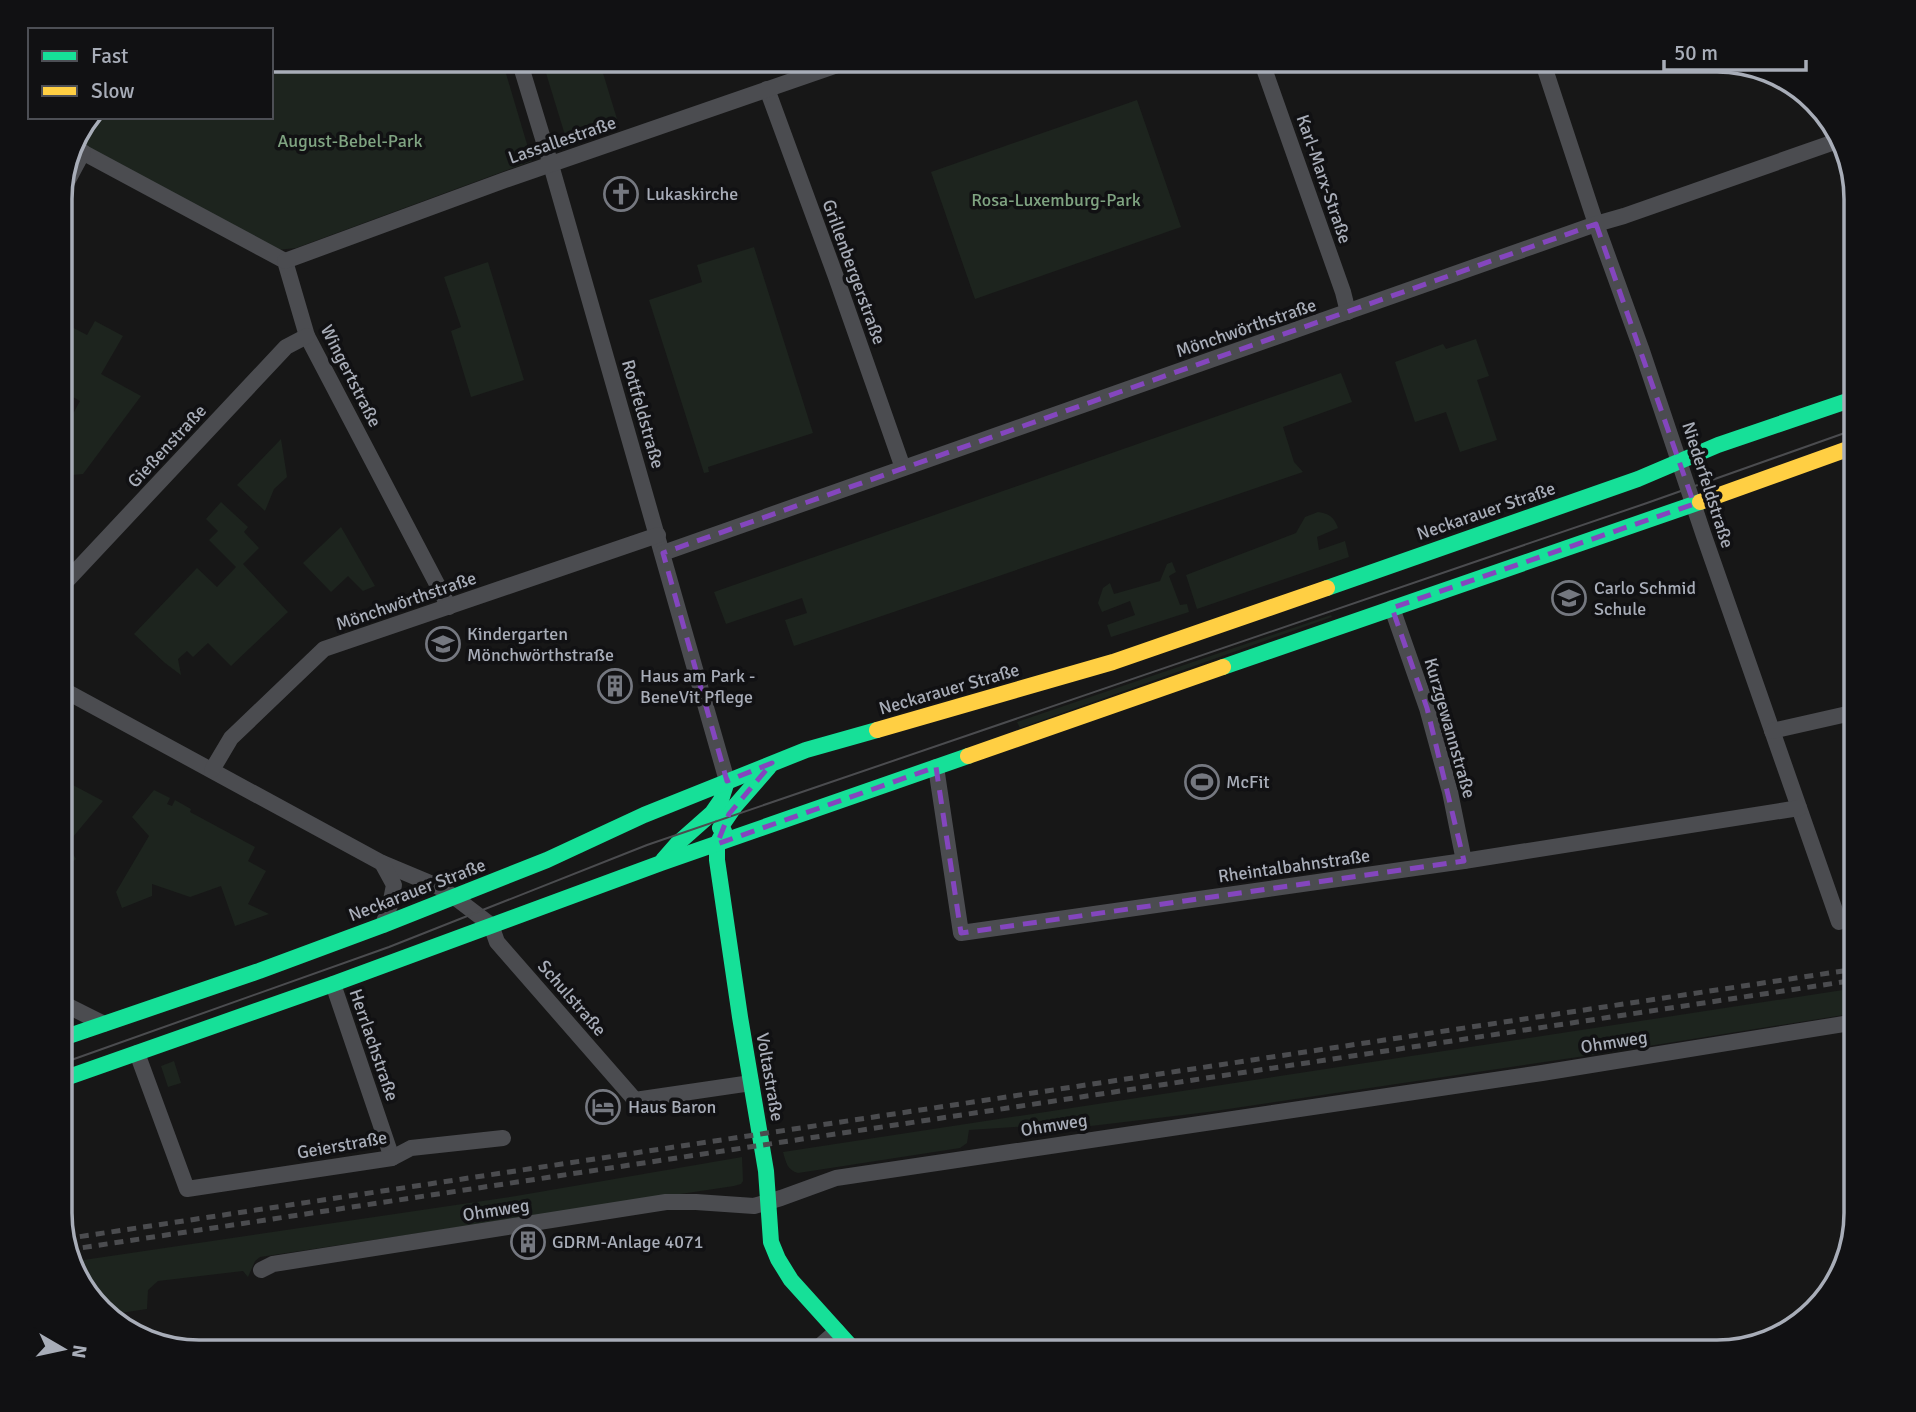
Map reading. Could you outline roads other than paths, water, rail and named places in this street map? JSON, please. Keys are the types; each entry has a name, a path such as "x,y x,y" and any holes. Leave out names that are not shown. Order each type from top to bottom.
{"main road":[{"name":"Neckarauer Straße","path":"72,1035 383,925 547,860 644,814 806,750 1113,662 1638,479 1718,445 1844,402"},
{"path":"72,1076 333,984 661,863 1844,451"},
{"path":"717,844 719,829 729,814 772,763"},
{"path":"727,781 729,814"},
{"path":"661,863 677,844 712,814 721,800 727,781"},
{"path":"675,802 704,821 717,844"},
{"name":"Voltastraße","path":"717,844 717,860 766,1171 771,1242 791,1280 845,1340"}],"street":[{"name":"Rottfeldstraße","path":"523,72 727,781"},
{"name":"Lassallestraße","path":"285,261 505,180 817,72"},
{"name":"Karl-Marx-Straße","path":"1265,72 1348,312"},
{"name":"Niederfeldstraße","path":"1546,72 1596,224 1839,922"},
{"name":"Grillenbergerstraße","path":"767,89 903,468"},
{"name":"Mönchwörthstraße","path":"663,553 1831,143"},
{"path":"81,151 285,261"},
{"name":"Wingertstraße","path":"285,261 307,336 449,607"},
{"name":"Gießenstraße","path":"72,575 286,347 307,336"},
{"name":"Mönchwörthstraße","path":"212,770 231,738 324,649 657,535"},
{"name":"Kurzgewannstraße","path":"1392,608 1427,708 1450,792 1464,861"},
{"name":"Schulstraße","path":"72,694 382,863 437,886 453,896 491,925 497,942 635,1100 751,1083"},
{"path":"1772,731 1844,715"},
{"name":"Rheintalbahnstraße","path":"936,767 961,933 1464,861 1799,808"},
{"path":"382,863 394,886 383,925"},
{"name":"Herrlachstraße","path":"333,984 392,1158"},
{"path":"72,1008 104,1024"},
{"name":"Ohmweg","path":"261,1270 273,1264 666,1202 754,1206 836,1178 1542,1073 1844,1024"},
{"name":"Geierstraße","path":"137,1053 187,1189 392,1158 411,1149 503,1138"},
{"path":"827,1340 837,1331"}],"tram line":[{"path":"72,1060 389,947 647,845 1844,433"}],"railway":[{"path":"74,1237 1844,971"},
{"path":"77,1249 1844,982"}],"place":[{"name":"Lukaskirche","path":"621,194"},
{"name":"Carlo Schmid Schule","path":"1569,598"},
{"name":"Kindergarten Mönchwörthstraße","path":"443,644"},
{"name":"Haus am Park - BeneVit Pflege","path":"615,686"},
{"name":"McFit","path":"1202,782"},
{"name":"Haus Baron","path":"603,1107"},
{"name":"GDRM-Anlage 4071","path":"528,1242"}],"park label":[{"name":"August-Bebel-Park","path":"350,141"},
{"name":"Rosa-Luxemburg-Park","path":"1056,200"}]}
